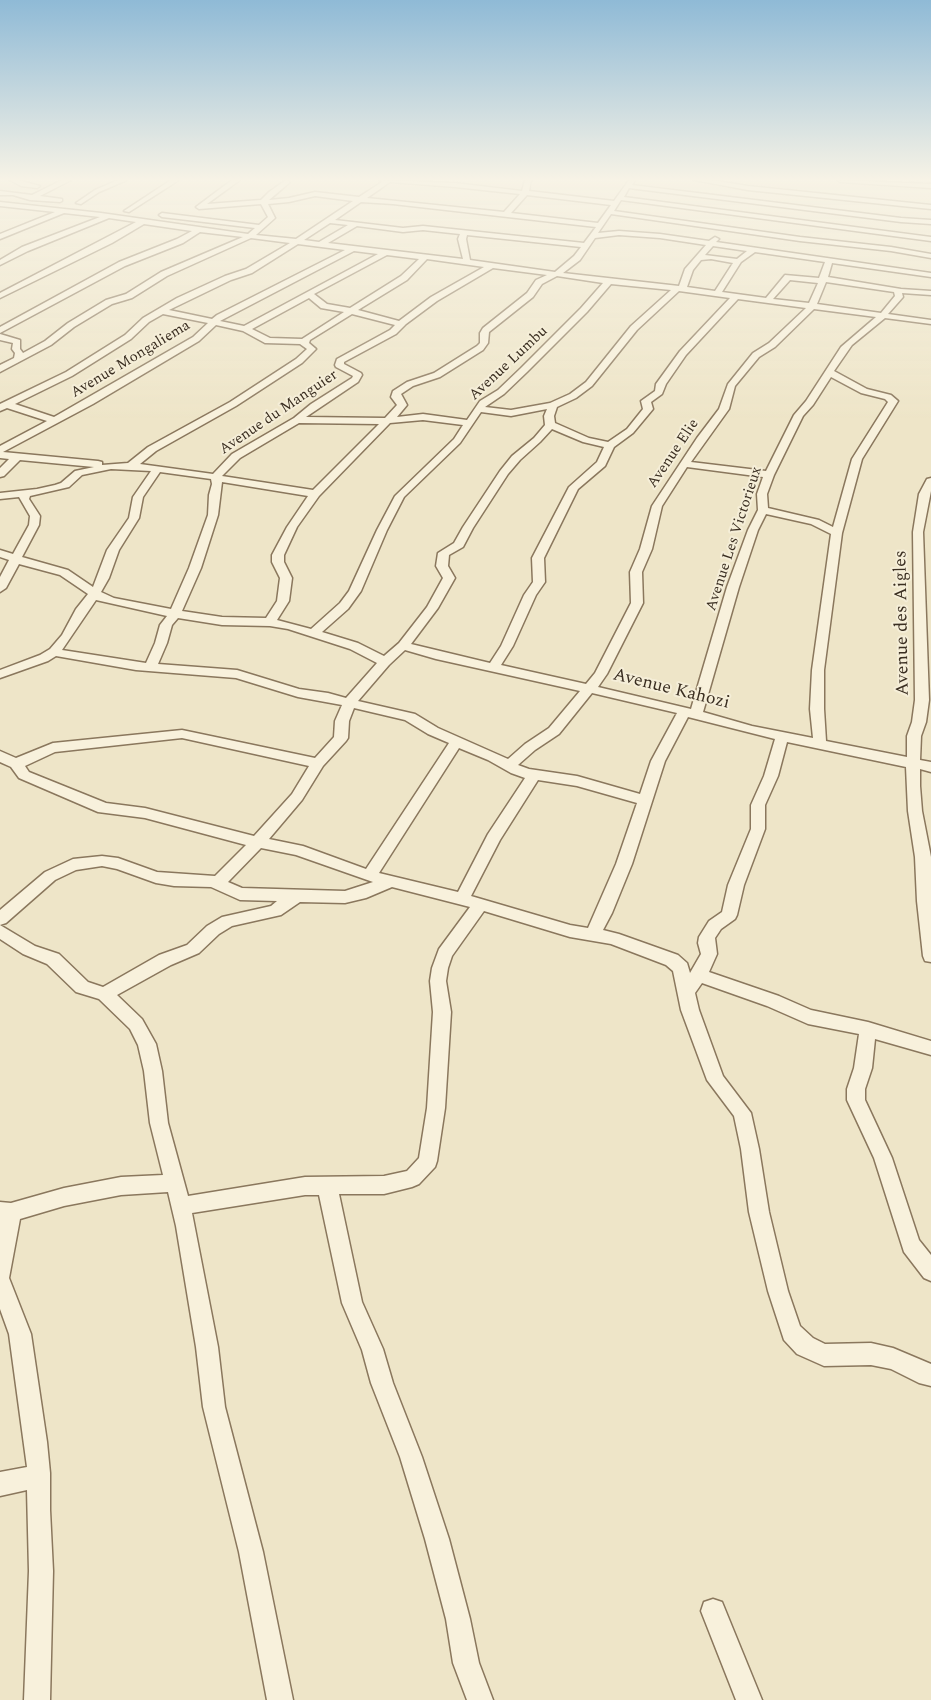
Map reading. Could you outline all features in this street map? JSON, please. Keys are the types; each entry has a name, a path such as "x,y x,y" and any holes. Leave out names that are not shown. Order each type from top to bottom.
{"street":[{"path":"1,295 74,259"},
{"path":"0,330 133,259"},
{"path":"0,369 48,343 71,325 110,302 129,296 164,274 199,259"},
{"path":"4,407 69,374 128,338 146,320 162,311 216,283 249,271 268,259"},
{"name":"Avenue Mongaliema","path":"0,450 114,389 196,339 220,317 334,259"},
{"path":"245,329 373,259"},
{"path":"162,311 245,329 256,333 268,341 303,342 404,278 424,259"},
{"path":"439,259 680,288 931,322"},
{"path":"270,622 283,601 286,578 278,562 278,555 292,527 315,494 402,405 396,397 396,393 410,384 437,374 480,348 484,343 484,333 486,330 530,295 539,282 557,274 575,259"},
{"path":"478,409 511,413 553,405 585,388 634,328 680,288 689,269 697,259"},
{"path":"717,294 738,261 727,259"},
{"path":"814,259 931,275"},
{"name":"Avenue Elie","path":"509,766 554,731 601,674 637,603 636,572 646,549 653,523 653,514 700,440 719,416 727,402 732,386 756,355 772,345 812,306 819,292 822,280 837,259"},
{"name":"Avenue du Manguier","path":"150,667 161,643 166,625 196,568 213,515 217,484 216,476 236,456 297,420 320,402 355,380 358,375 339,365 340,361 393,332 434,299 490,266"},
{"path":"768,300 788,278 822,280 898,291 931,293"},
{"name":"Avenue Lumbu","path":"314,632 344,606 356,591 382,530 400,496 451,447 478,409 501,392 569,326 609,281"},
{"name":"Avenue Les Victorieux","path":"592,935 604,913 624,864 658,761 690,713 709,675 733,588 753,530 763,510 762,494 769,475 799,415 810,404 849,343 883,316 891,304 899,297 898,291"},
{"path":"309,294 324,306 351,310 401,324"},
{"path":"494,667 507,646 530,595 538,582 538,558 574,487 601,464 610,445 630,431 648,409 646,401 659,392 661,384 682,353 736,296"},
{"path":"0,337 17,342 18,360"},
{"path":"130,467 152,449 232,404 299,361 312,349 303,342"},
{"path":"820,746 817,709 818,670 837,533 857,459 893,401 888,397 864,390 829,372"},
{"path":"219,882 273,826 297,797 318,763 340,738 342,721 350,703 385,662 403,646 432,608 450,578 442,566 444,553 459,545 468,527 504,473 516,458 537,440 550,425 549,416 553,405"},
{"path":"4,407 55,421"},
{"path":"297,420 387,421 423,417 469,424"},
{"path":"550,425 586,440 610,445"},
{"path":"0,455 111,466 158,468 216,476 241,483 315,494"},
{"path":"0,474 17,457"},
{"path":"684,464 769,475"},
{"path":"0,496 37,492 58,487 65,485 79,473 111,466"},
{"path":"0,674 37,661 54,652 67,636 82,609 95,594 113,550 134,518 138,497 158,468"},
{"name":"Avenue des Aigles","path":"931,481 924,494 918,532 922,700 919,722 914,736 915,765 913,786 914,811 923,857 925,902 931,956"},
{"path":"0,588 34,525 35,516 24,499 25,492"},
{"path":"763,510 815,522 837,533"},
{"path":"1,554 36,566 64,572 95,594 111,601 151,610 222,620 270,622 314,632 354,646 385,662"},
{"name":"Avenue Kahozi","path":"403,646 590,689 820,746 931,767"},
{"path":"54,652 150,667 237,674 298,692 410,717 432,731 493,756 509,766 534,775 577,782 646,801"},
{"path":"16,764 53,748 182,734 318,763"},
{"path":"688,991 709,954 706,943 707,937 715,925 729,916 736,884 758,829 758,805 771,776 782,737"},
{"path":"370,875 457,741"},
{"path":"0,756 16,764 24,775 76,795 102,808 146,813 256,842 298,850 391,881 462,899 570,931 613,938 672,960 681,968 688,991 690,1010 716,1080 742,1113 750,1150 759,1212 778,1291 791,1333 805,1346 824,1355 871,1354 893,1359 919,1372 931,1375"},
{"path":"462,899 493,838 534,775"},
{"path":"0,919 50,876 73,865 102,861 118,864 156,877 219,882 240,894 345,897 360,894 391,881"},
{"path":"105,994 165,960 193,949 213,930 228,921 275,911 298,895"},
{"path":"180,1206 305,1186 384,1186 412,1178 428,1162 436,1108 442,1012 438,981 440,968 445,954 480,905"},
{"path":"0,931 29,950 53,959 63,966 82,987 105,994 136,1024 147,1044 154,1071 159,1123 186,1226 207,1347 214,1407 251,1552 280,1700"},
{"path":"698,975 772,1001 808,1017 868,1029 931,1048"},
{"path":"868,1029 863,1068 856,1089 856,1100 883,1158 911,1245 931,1271"},
{"path":"0,1274 5,1212 64,1197 121,1186 176,1183"},
{"path":"327,1185 352,1303 372,1349 382,1383 411,1457 439,1548 458,1619 466,1663 480,1700"},
{"path":"0,1282 20,1334 39,1473 38,1510 41,1571 37,1700"},
{"path":"0,1484 26,1479 39,1473"},
{"path":"713,1611 749,1700"}]}
